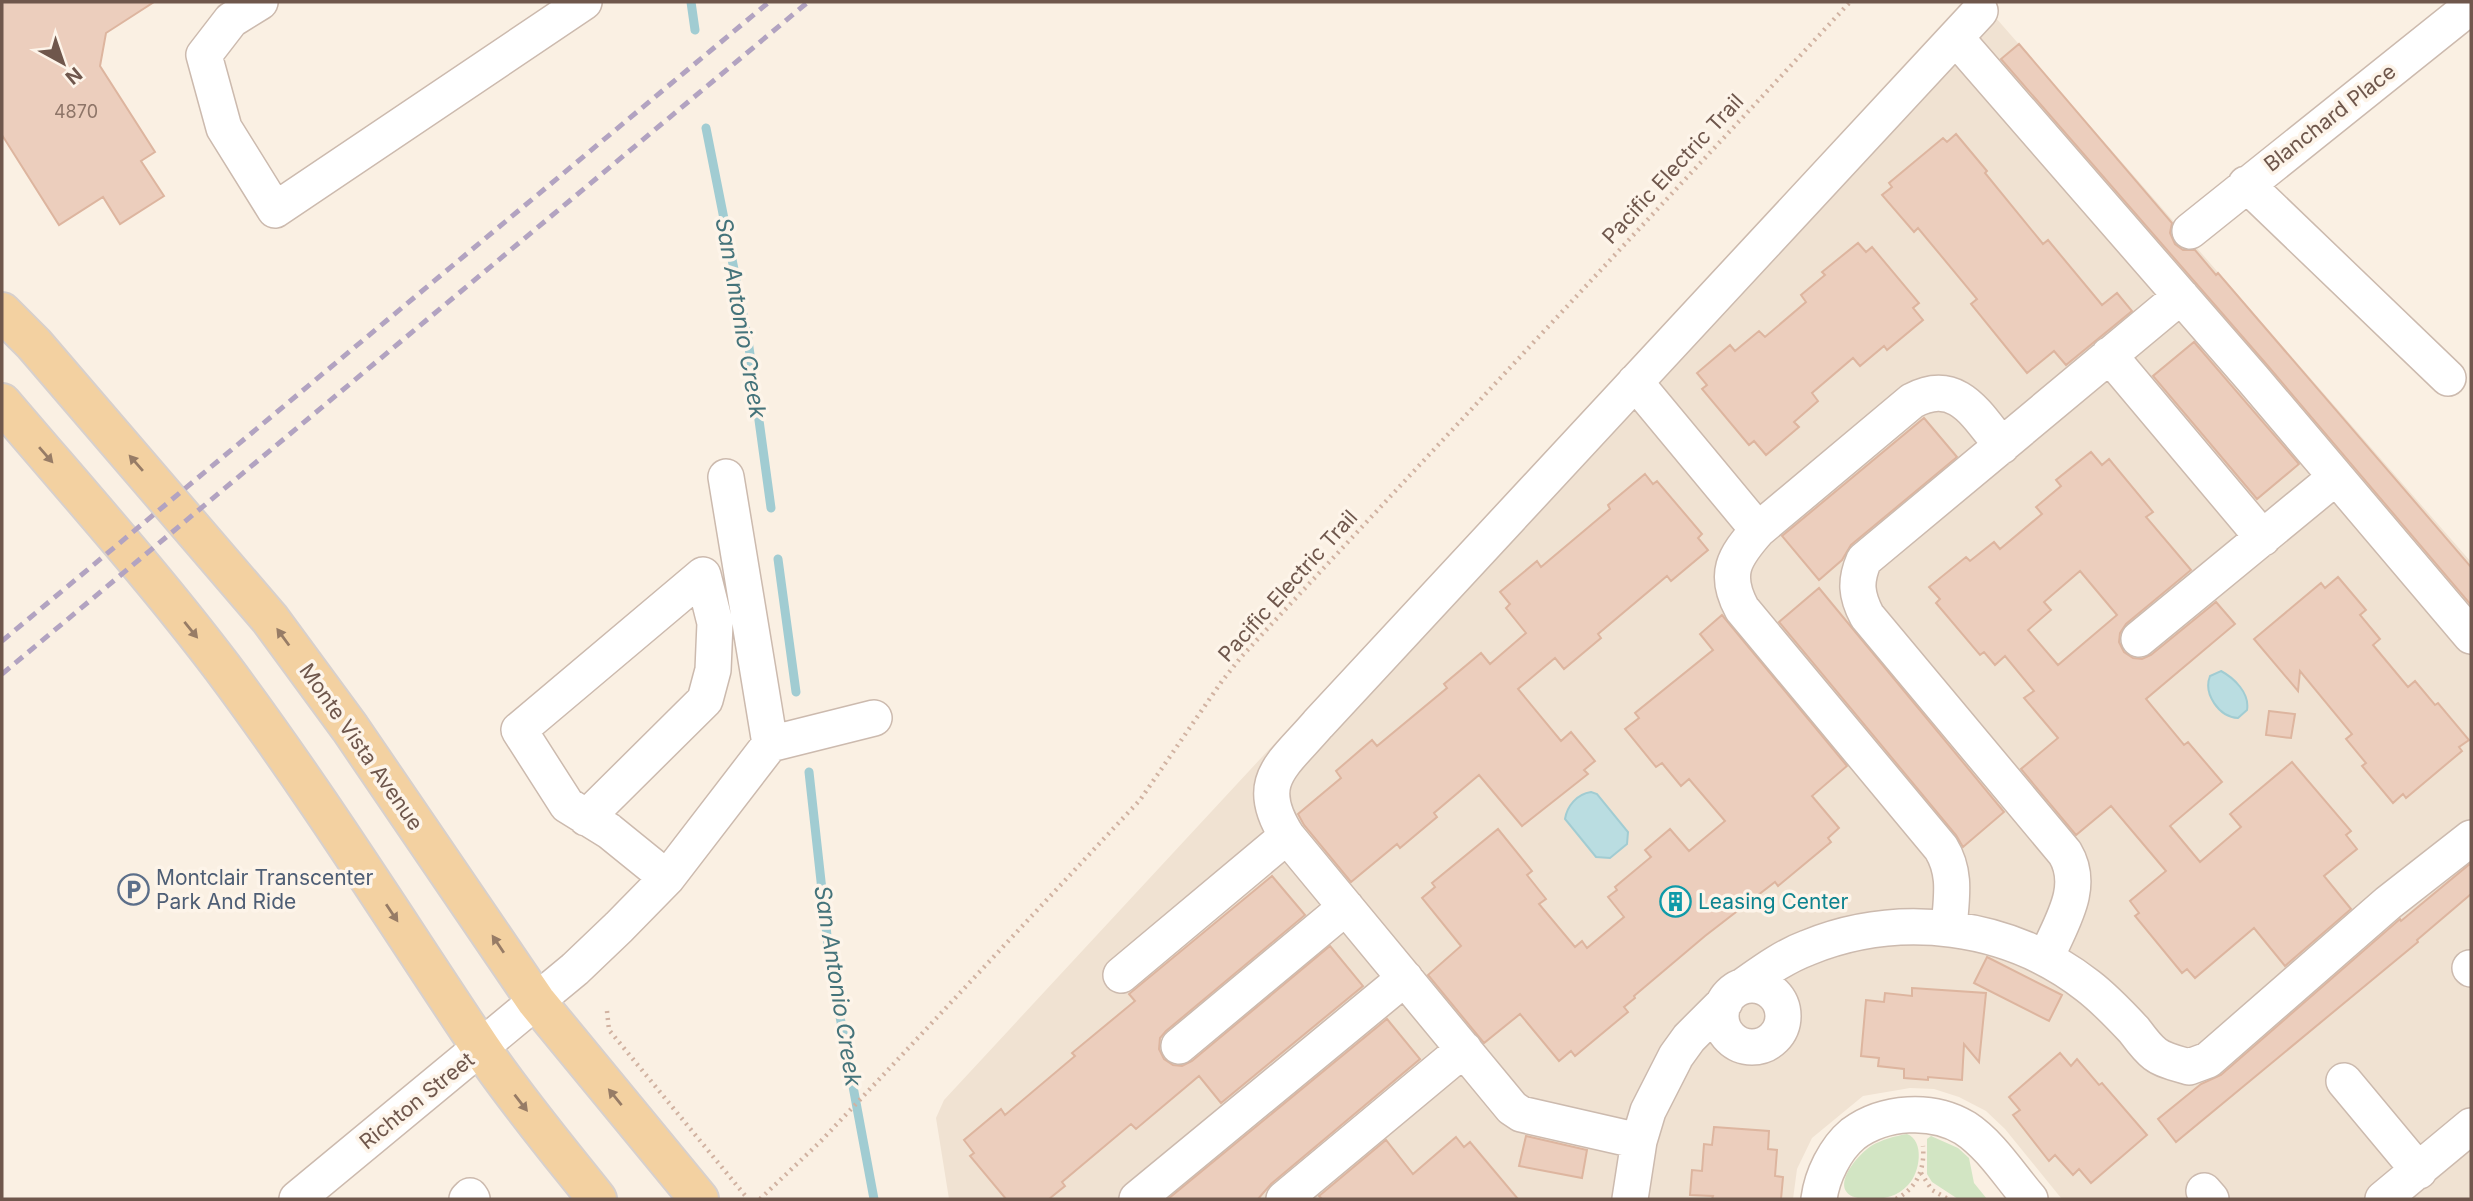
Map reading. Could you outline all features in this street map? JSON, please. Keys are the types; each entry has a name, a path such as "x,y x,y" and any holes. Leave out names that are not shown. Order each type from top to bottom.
{"main road":[{"name":"Monte Vista Avenue","path":"2,312 34,344 270,619 350,728 536,1001 699,1199"},
{"path":"2,403 106,524 221,667 334,827 516,1098 597,1199"}],"street":[{"path":"260,2 231,20 204,55 223,128 275,210 584,2"},
{"name":"Blanchard Place","path":"2190,231 2471,6"},
{"path":"1639,1141 1521,1114 1512,1108 1287,836 1275,816 1271,796 1274,775 1980,11"},
{"path":"1956,38 2181,296 2471,636"},
{"path":"2246,184 2448,378"},
{"path":"2046,958 2073,892 2071,864 2065,853 1867,615 1856,587 1858,573 1864,559 2181,296"},
{"path":"2109,355 2263,538"},
{"path":"1635,382 1758,530"},
{"path":"1950,929 1953,874 1941,848 1742,609 1735,597 1732,566 1758,530 1912,401 1923,395 1939,392 1954,395 1967,404 2002,446"},
{"path":"726,477 770,744 874,718"},
{"path":"2139,639 2336,478"},
{"path":"586,818 705,699 713,670 715,623 703,575 519,730 567,805 586,818 609,831 667,878"},
{"name":"Richton Street","path":"297,1199 575,969 667,878 770,744"},
{"path":"1121,975 1287,836"},
{"path":"1630,1199 1639,1141 1648,1111 1676,1056 1689,1038 1734,994 1780,961 1806,948 1844,936 1906,926 1986,934 2046,958 2070,972 2111,1005 2156,1055 2189,1068 2208,1060 2388,903 2471,838"},
{"path":"1179,1046 1346,907"},
{"path":"1138,1199 1405,978"},
{"path":"1284,1199 1464,1049"},
{"path":"2344,1081 2419,1171"},
{"path":"1819,1199 1826,1173 1841,1147 1852,1135 1882,1121 1921,1114 1942,1118 1964,1128 1981,1141 2030,1199"},
{"path":"2384,1199 2471,1126"},
{"path":"467,1199 470,1196 472,1199"}],"path":[{"name":"Pacific Electric Trail","path":"760,1199 820,1142 1140,800 1242,656 1850,2"},
{"path":"607,1011 610,1030 748,1199"},
{"path":"1896,1199 1913,1187 1921,1172 1924,1153 1921,1114"},
{"path":"1921,1172 1932,1189 1948,1199"}],"shaded area":[{"path":"1962,2 1982,2 2471,562 2471,1199 2065,1199 2061,1198 2005,1129 1986,1111 1959,1097 1934,1089 1910,1088 1863,1096 1812,1138 1797,1169 1793,1199 949,1199 936,1118 944,1100"}],"green space":[{"path":"1907,1134 1916,1143 1919,1158 1912,1180 1904,1189 1895,1195 1869,1199 1847,1193 1845,1178 1863,1153 1879,1142"},
{"path":"1931,1136 1958,1148 1969,1158 1974,1183 1987,1199 1958,1199 1932,1182 1927,1174 1927,1139"}],"water":[{"path":"2221,671 2244,692 2247,710 2238,718 2225,714 2211,697 2208,683 2210,676"},
{"path":"1591,792 1597,794 1628,832 1627,844 1610,858 1596,857 1565,819 1574,801"}],"building":[{"path":"2,2 154,2 106,33 100,66 155,152 141,161 164,196 120,224 103,197 59,225 2,135"},
{"path":"2019,44 2172,223 2170,233 2175,244 2183,250 2195,250 2216,275 2218,273 2471,567 2471,605 2001,59"},
{"path":"1956,134 2043,244 2048,240 2102,305 2117,293 2132,311 2066,365 2054,351 2027,373 1971,304 1977,299 1918,228 1914,232 1882,195 1892,187 1889,183 1943,138 1947,142"},
{"path":"1858,243 1866,252 1872,247 1919,303 1913,308 1923,320 1887,350 1884,346 1860,366 1853,358 1812,393 1818,401 1794,422 1799,427 1766,455 1754,441 1749,445 1702,389 1707,385 1697,373 1730,345 1735,351 1759,331 1765,337 1806,302 1801,295 1825,275 1822,272"},
{"path":"2194,342 2299,464 2257,499 2153,376"},
{"path":"1924,418 1957,457 1851,545 1842,560 1819,580 1782,536"},
{"path":"2091,452 2102,465 2109,459 2153,512 2146,517 2191,570 2126,624 2120,633 2119,642 2124,652 2133,658 2142,659 2151,655 2216,602 2235,624 2146,699 2184,745 2188,742 2222,782 2170,826 2200,862 2241,827 2230,814 2292,762 2351,831 2346,835 2357,849 2324,876 2351,909 2285,966 2254,928 2195,978 2187,969 2182,973 2135,916 2139,913 2130,901 2166,871 2111,806 2076,835 2021,769 2058,738 2024,698 2034,691 2005,656 1995,665 1984,652 1980,655 1936,603 1940,599 1929,587 1966,557 1970,561 1994,542 2000,549 2042,514 2036,507 2061,486 2056,480","holes":["2080,571 2117,615 2058,665 2028,630 2051,610 2044,602"]},
{"path":"1645,474 1653,484 1657,481 1702,534 1698,538 1708,550 1671,581 1667,576 1598,634 1601,638 1564,669 1555,658 1518,689 1561,741 1571,732 1595,761 1584,770 1588,774 1522,826 1479,775 1434,813 1437,817 1400,848 1397,844 1351,882 1298,814 1341,778 1336,771 1372,740 1377,746 1447,688 1444,684 1481,653 1490,664 1526,633 1506,608 1510,604 1500,592 1537,561 1541,567 1610,509 1608,505"},
{"path":"2338,577 2366,610 2360,615 2380,639 2373,645 2408,687 2415,681 2435,705 2438,703 2469,740 2459,747 2462,751 2406,798 2403,794 2393,803 2362,766 2366,763 2346,739 2352,734 2300,671 2298,691 2254,639 2321,583 2325,588"},
{"path":"1819,588 2004,812 1963,847 1956,835 1779,622"},
{"path":"1722,615 1847,766 1812,796 1839,828 1828,838 1831,842 1778,886 1775,882 1634,996 1624,1007 1628,1012 1575,1056 1571,1051 1559,1061 1520,1014 1484,1043 1428,975 1461,946 1422,898 1435,887 1432,883 1498,829 1532,871 1527,875 1546,899 1539,904 1575,947 1582,941 1587,948 1624,917 1608,897 1617,890 1615,887 1651,857 1645,850 1670,829 1689,851 1725,821 1689,779 1681,786 1662,763 1656,767 1625,729 1639,718 1635,713 1713,650 1700,634"},
{"path":"2269,711 2295,714 2291,738 2266,735"},
{"path":"2471,863 2471,894 2417,940 2418,942 2176,1142 2158,1119 2201,1084 2221,1075 2400,919 2401,921"},
{"path":"1272,876 1305,915 1166,1031 1160,1038 1159,1049 1164,1059 1173,1065 1182,1066 1192,1061 1330,946 1363,986 1221,1103 1199,1076 1136,1129 1131,1124 1062,1182 1065,1186 1049,1199 1006,1199 970,1156 974,1153 964,1140 1001,1109 1005,1115 1075,1056 1072,1053 1135,1001 1129,994"},
{"path":"1987,957 2062,995 2049,1021 1974,983"},
{"path":"1912,988 1986,993 1979,1062 1964,1044 1962,1080 1904,1078 1904,1069 1878,1066 1879,1058 1861,1056 1866,1000 1884,1002 1885,993 1912,996"},
{"path":"1387,1019 1420,1059 1271,1184 1258,1199 1168,1199"},
{"path":"2060,1053 2071,1066 2077,1059 2099,1085 2102,1083 2147,1135 2091,1183 2079,1169 2073,1175 2055,1155 2049,1161 2013,1115 2020,1110 2009,1097"},
{"path":"1714,1127 1769,1131 1768,1149 1777,1150 1775,1176 1783,1177 1781,1199 1712,1199 1713,1196 1690,1195 1692,1170 1702,1171 1704,1144 1712,1145"},
{"path":"1526,1136 1587,1150 1582,1178 1519,1166"},
{"path":"1456,1137 1464,1147 1470,1142 1518,1199 1322,1199 1319,1196 1386,1140 1413,1174"}],"waterway":[{"name":"San Antonio Creek","path":"691,2 695,30"},
{"name":"San Antonio Creek","path":"706,128 748,340 771,508"},
{"name":"San Antonio Creek","path":"778,559 796,692"},
{"name":"San Antonio Creek","path":"809,772 830,963 874,1199"}],"railway":[{"path":"2,641 769,2"},
{"path":"2,674 808,2"}],"place":[{"name":"Montclair Transcenter Park And Ride","path":"133,890"},
{"name":"Leasing Center","path":"1675,902"}]}
